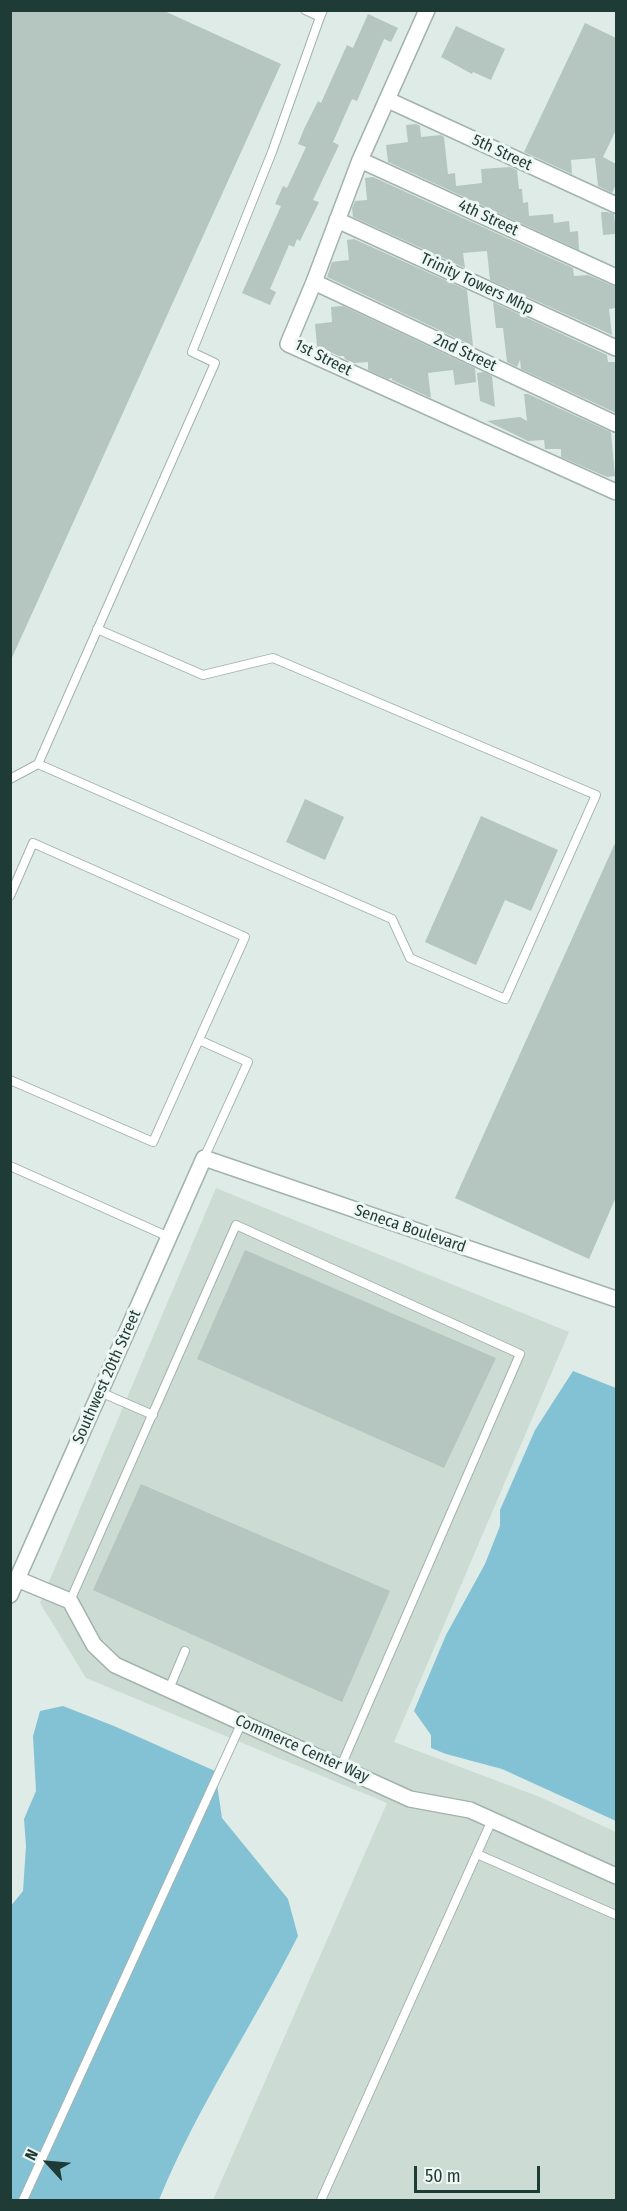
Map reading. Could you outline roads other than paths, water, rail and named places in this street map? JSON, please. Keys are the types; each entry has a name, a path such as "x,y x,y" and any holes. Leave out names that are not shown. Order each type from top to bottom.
{"street":[{"name":"1st Street","path":"427,10 360,160 288,344 616,492"},
{"name":"5th Street","path":"388,100 616,205"},
{"name":"4th Street","path":"360,160 616,277"},
{"name":"Trinity Towers Mhp","path":"337,220 616,348"},
{"name":"2nd Street","path":"314,282 616,424"},
{"name":"Southwest 20th Street","path":"10,1595 204,1158"},
{"name":"Seneca Boulevard","path":"204,1158 616,1299"},
{"path":"18,1579 70,1601"},
{"name":"Commerce Center Way","path":"70,1601 94,1645 115,1665 410,1799 470,1810 616,1876"}],"lane":[{"path":"10,779 38,764 215,363 192,352 272,152 322,14 305,10"},
{"path":"38,764 392,919 410,958 505,999 596,795 273,658 203,675 97,629"},
{"path":"10,896 33,843 245,937 153,1142 10,1080"},
{"path":"199,1040 248,1062 204,1158"},
{"path":"10,1166 169,1237"},
{"path":"70,1601 236,1225 520,1354 341,1766"},
{"path":"100,1392 153,1415"},
{"path":"169,1689 185,1651"},
{"path":"23,2200 242,1722"},
{"path":"321,2200 492,1820"},
{"path":"477,1854 616,1915"}],"water":[{"path":"573,1371 616,1388 616,1821 502,1769 431,1748 431,1735 414,1711 446,1635 485,1564 500,1526 500,1510 535,1430"},
{"path":"63,1706 215,1771 222,1818 288,1899 298,1936 207,2100 159,2200 11,2200 10,1907 23,1891 26,1846 24,1819 36,1791 33,1736 40,1711"}]}
